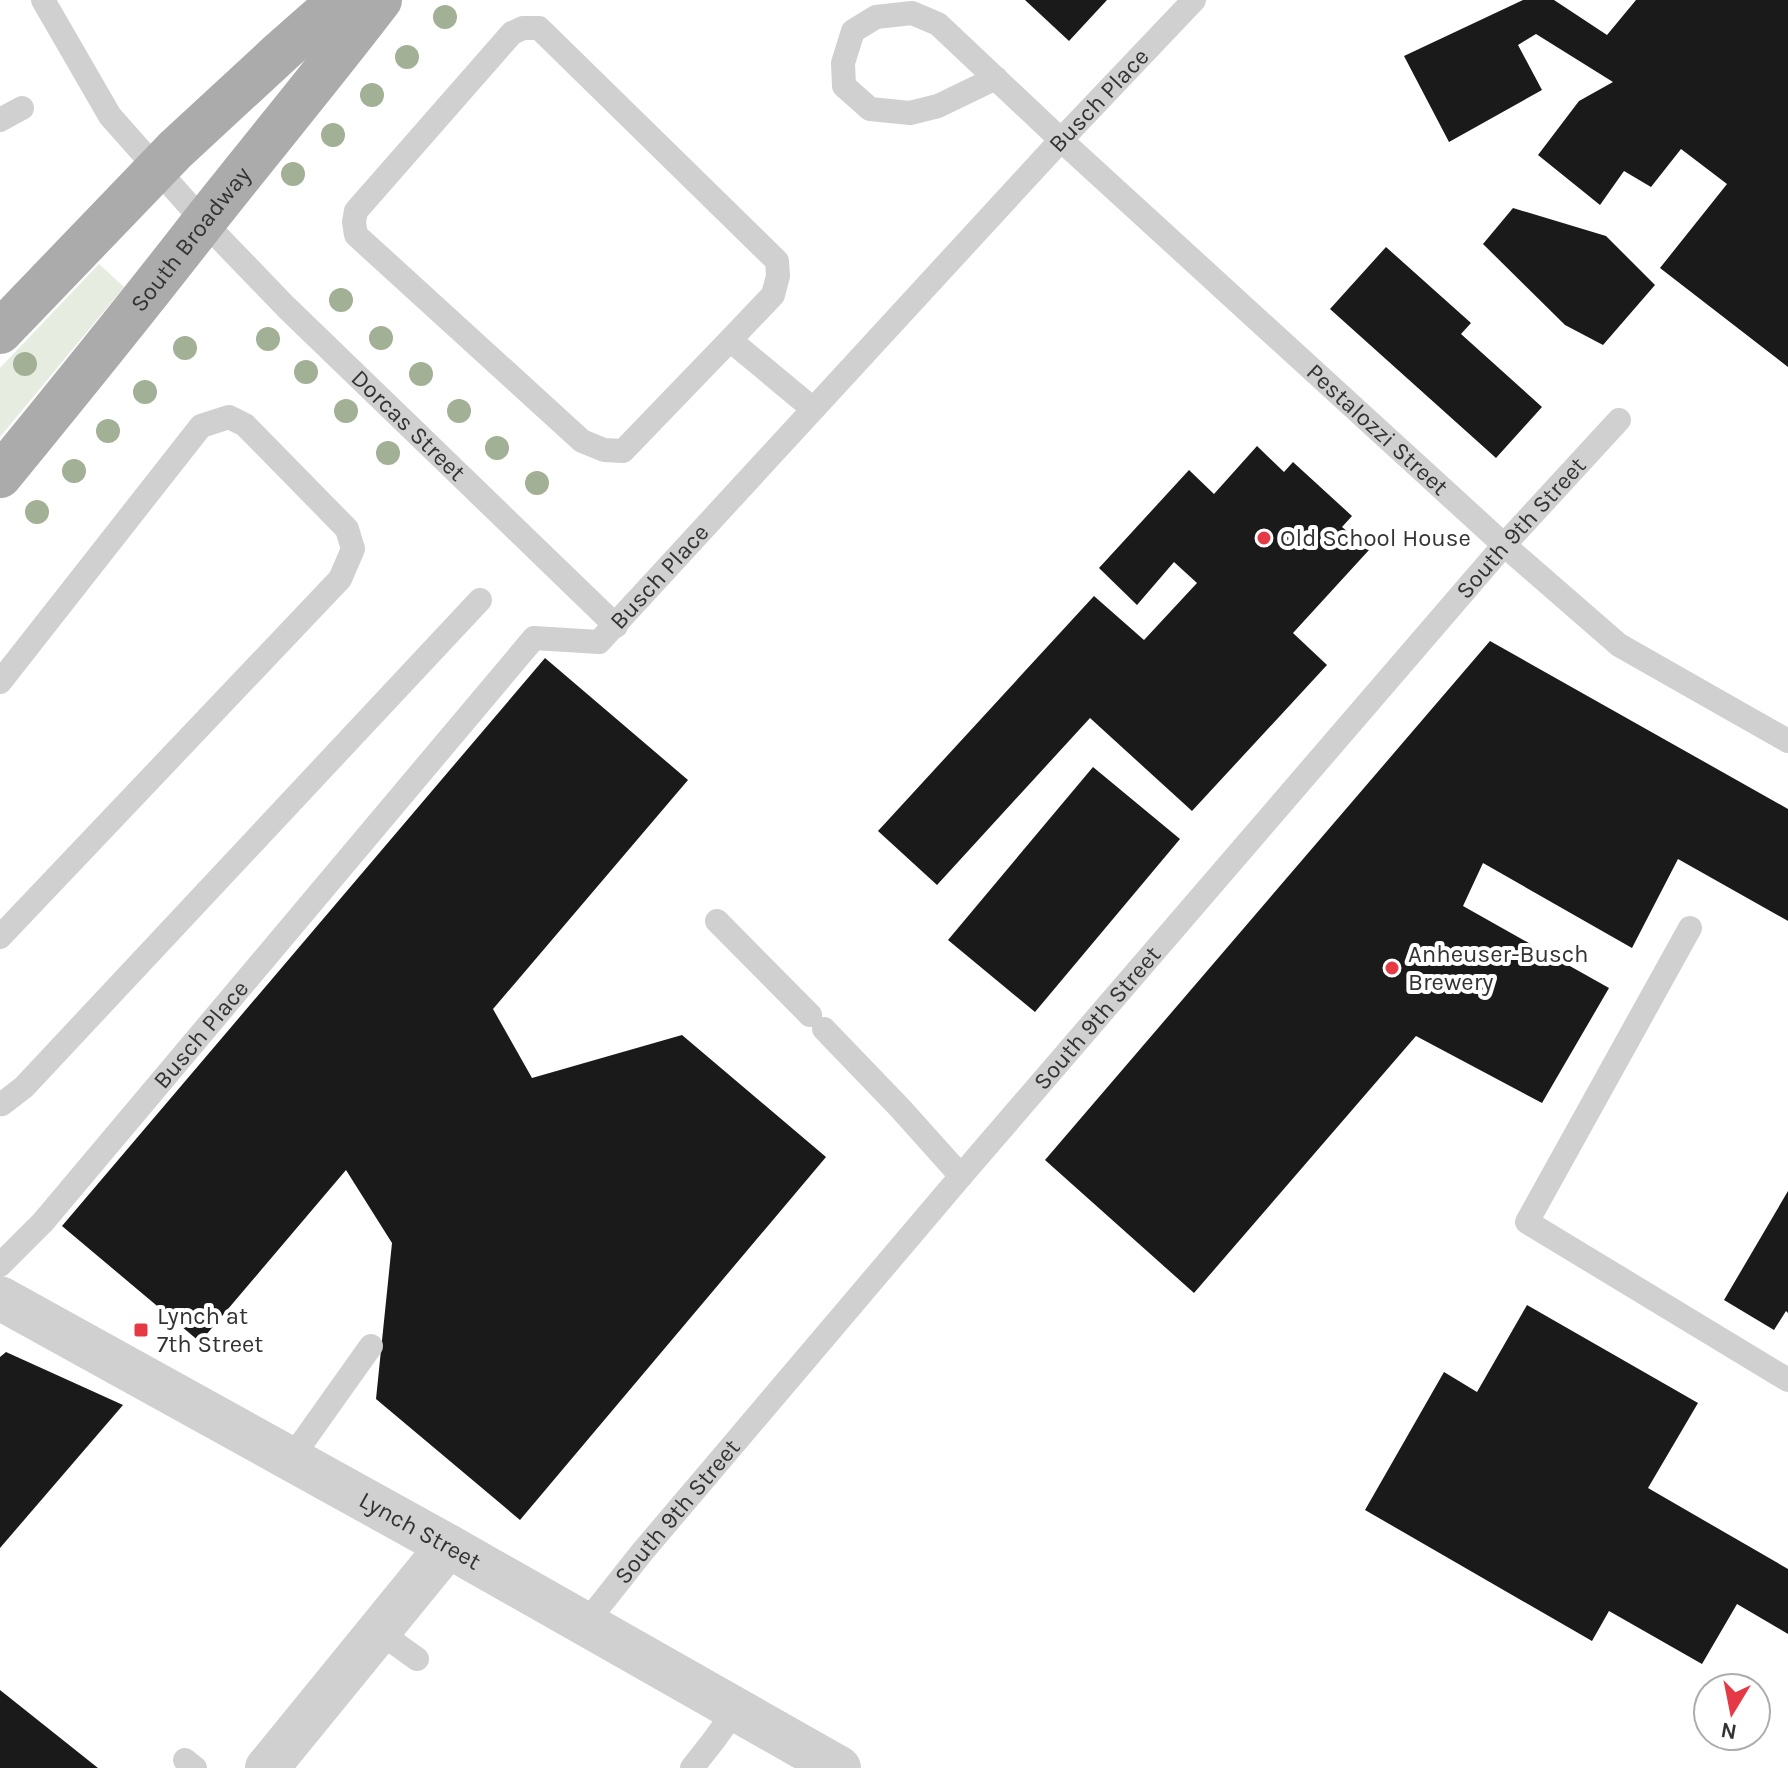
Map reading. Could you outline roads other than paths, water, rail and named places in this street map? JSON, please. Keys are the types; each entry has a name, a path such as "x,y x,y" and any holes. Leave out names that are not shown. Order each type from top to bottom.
{"main road":[{"path":"0,332 157,169 340,0"},
{"name":"South Broadway","path":"0,476 116,335 380,0"}],"street":[{"name":"Lynch Street","path":"0,1298 586,1623 839,1768"},
{"path":"267,1768 448,1546"}],"lane":[{"name":"Dorcas Street","path":"43,0 110,116 204,222 286,307 616,626"},
{"name":"Busch Place","path":"0,1265 43,1222 534,638 599,642 616,626 1061,140 1194,0"},
{"name":"Pestalozzi Street","path":"996,78 938,106 910,113 870,109 844,86 843,63 853,31 876,17 912,13 938,24 1504,545 1619,645 1788,741"},
{"path":"523,28 539,28 777,261 778,276 773,295 730,340 623,451 604,450 582,441 356,235 356,211 512,33 523,28"},
{"path":"730,340 813,409"},
{"path":"0,682 201,426 229,417 245,425 347,529 353,549 340,579 0,937"},
{"name":"South 9th Street","path":"586,1623 643,1551 961,1176 1504,545 1619,420"},
{"path":"0,1103 24,1087 480,600"},
{"path":"717,921 900,1108 961,1176"},
{"path":"1690,928 1527,1222 1788,1380"},
{"path":"290,1460 371,1346"},
{"path":"378,1631 417,1659"},
{"path":"692,1768 736,1709"}],"place":[{"name":"Old School House","path":"1264,538"},
{"name":"Anheuser-Busch Brewery","path":"1392,968"},
{"name":"Lynch at 7th Street","path":"141,1330"}]}
